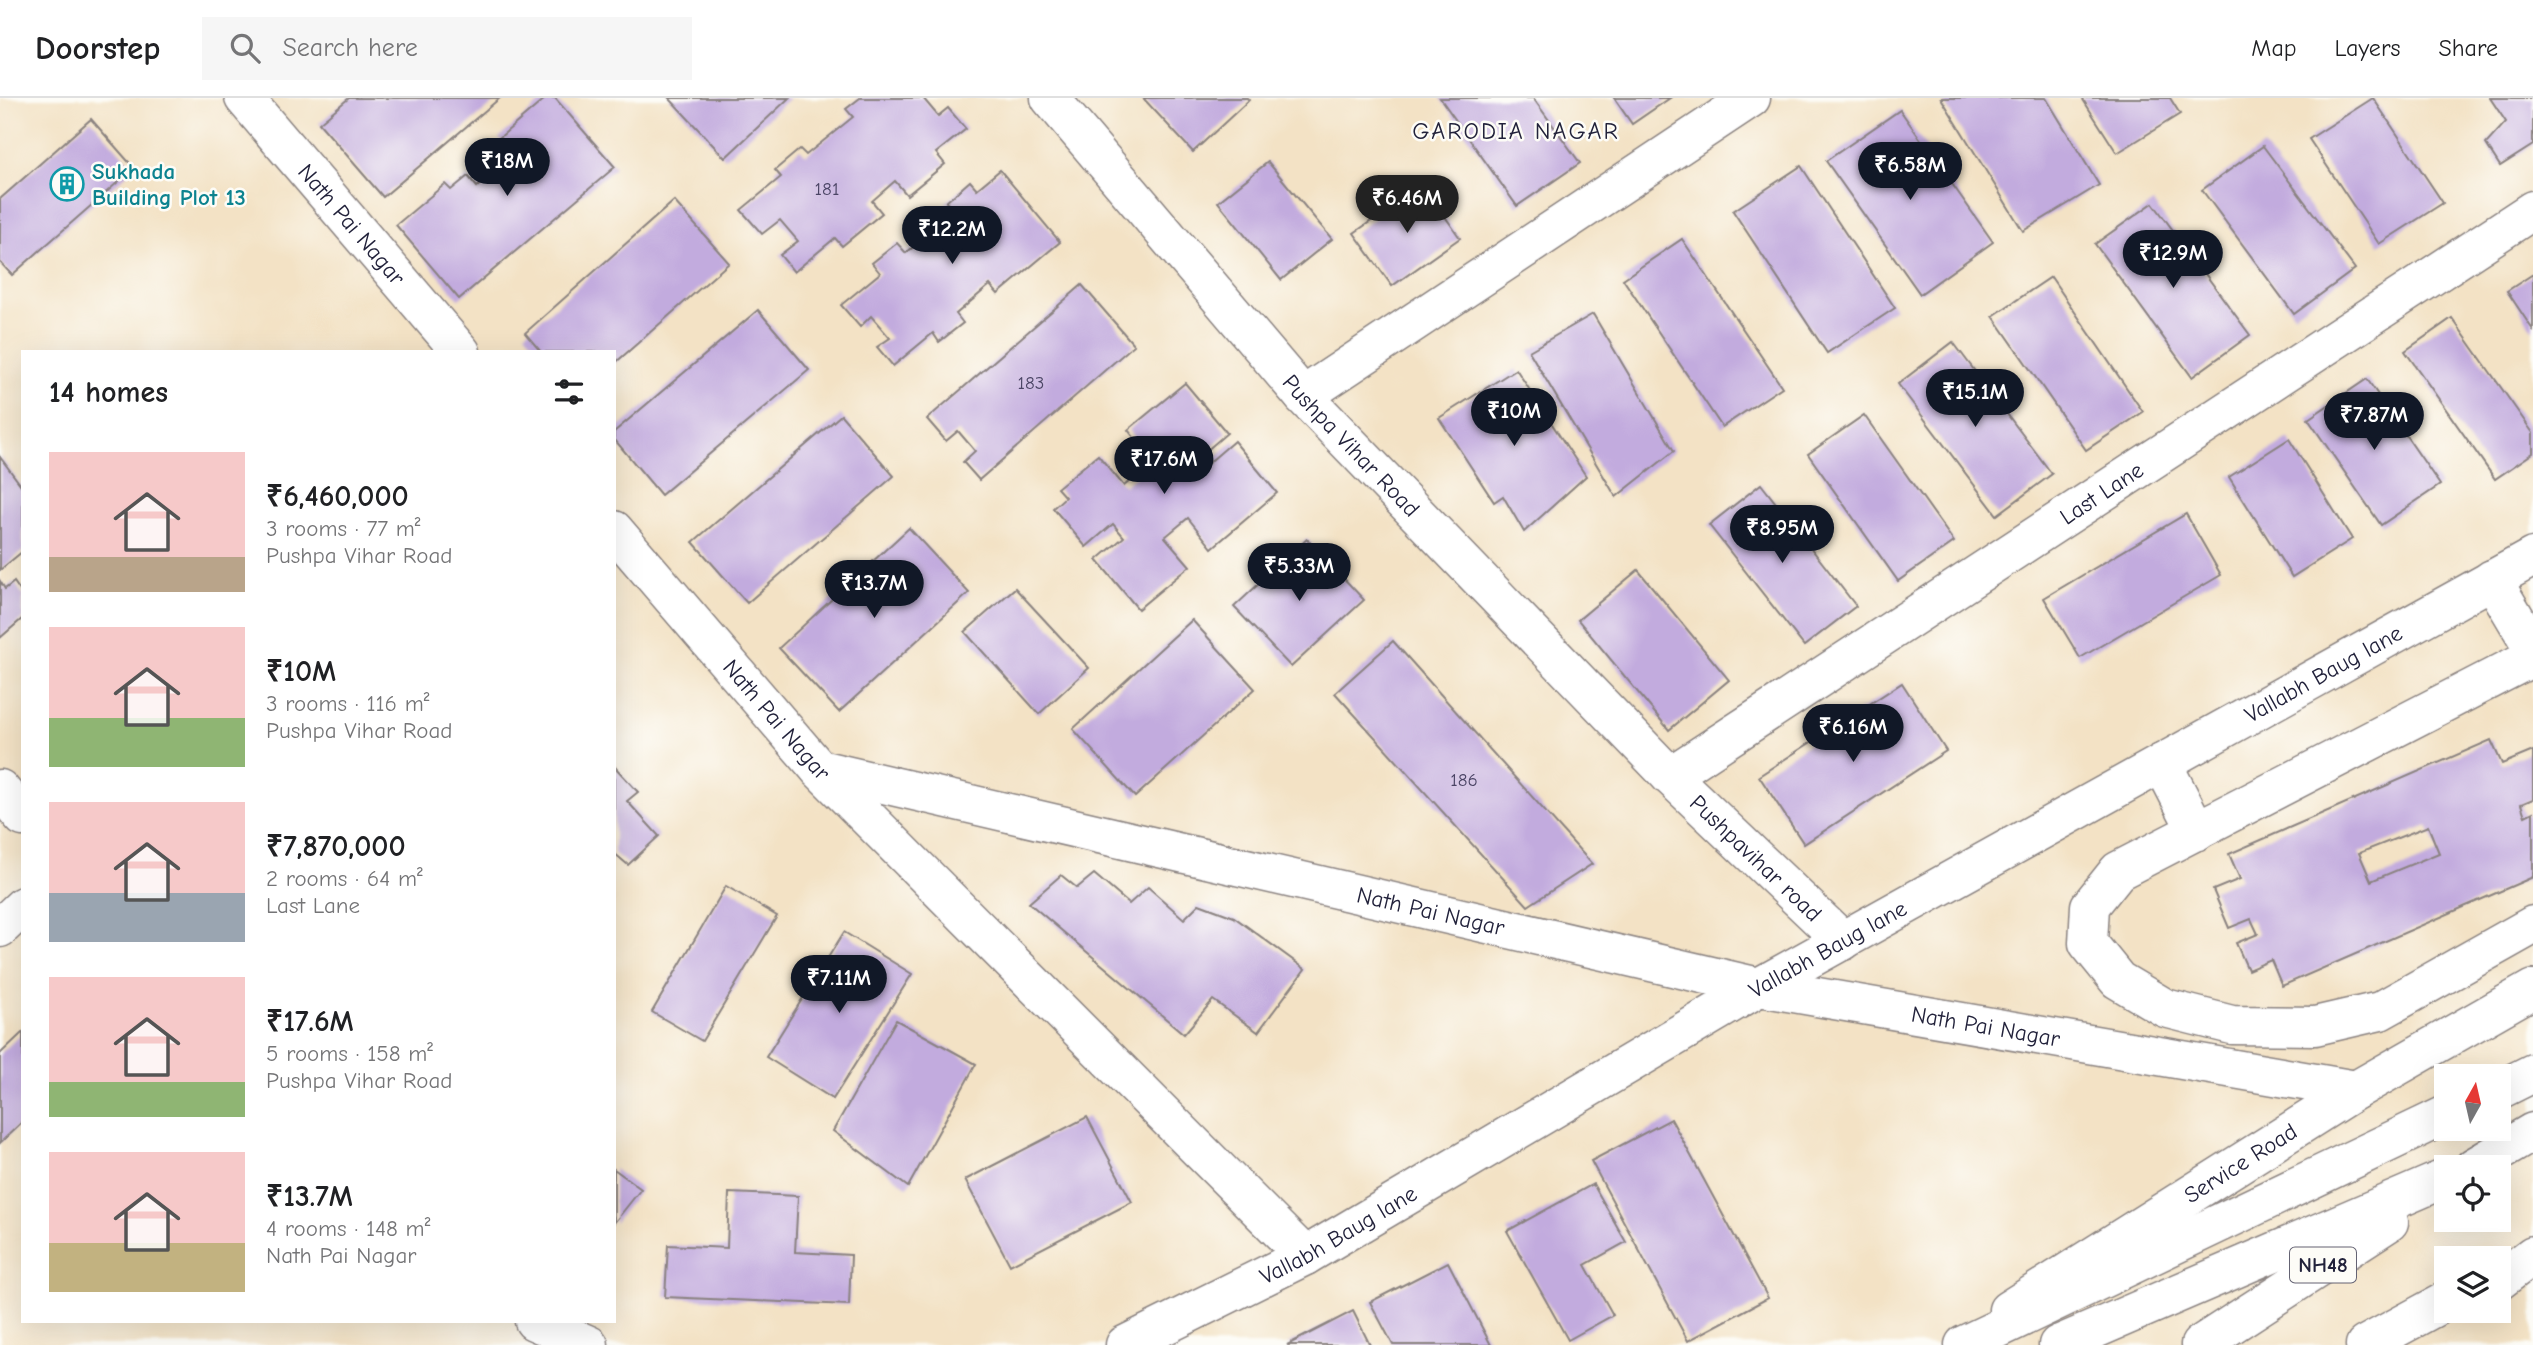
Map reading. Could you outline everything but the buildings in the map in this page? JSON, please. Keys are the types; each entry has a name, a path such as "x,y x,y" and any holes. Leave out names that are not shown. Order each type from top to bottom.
{"main road":[{"name":"Nath Pai Nagar","path":"244,98 459,350"},
{"name":"Pushpa Vihar Road","path":"1050,98 1303,396 1670,776"},
{"path":"1303,396 1751,98"},
{"name":"Last Lane","path":"1670,776 2533,210"},
{"name":"Nath Pai Nagar","path":"616,532 819,769 1759,987 2356,1090"},
{"name":"Vallabh Baug lane","path":"1125,1345 1305,1256 1759,987 2533,557"},
{"path":"2492,579 2533,648"},
{"path":"2533,657 2118,871 2090,905 2087,925 2088,943 2118,980 2165,1008 2232,1025 2315,1026 2380,1011 2533,925"},
{"path":"2162,763 2197,831"},
{"path":"819,769 1305,1256"},
{"name":"Pushpavihar road","path":"1670,776 1843,941"},
{"path":"0,789 21,815"},
{"path":"0,928 21,908"},
{"name":"Service Road","path":"1953,1345 2356,1090 2533,989"},
{"path":"2511,1084 2533,1073"},
{"path":"1964,1345 2434,1121"},
{"path":"2493,1155 2533,1132"},
{"path":"2058,1345 2434,1184"},
{"name":"NH48","path":"2200,1345 2434,1193"},
{"path":"2511,1266 2533,1254"},
{"path":"2511,1271 2533,1254"},
{"path":"2365,1345 2434,1308"},
{"path":"539,1323 589,1345"},
{"path":"2417,1345 2445,1323"}],"place":[{"name":"Sukhada Building Plot 13","path":"67,184"}],"district":[{"name":"GARODIA NAGAR","path":"1516,131"}]}
